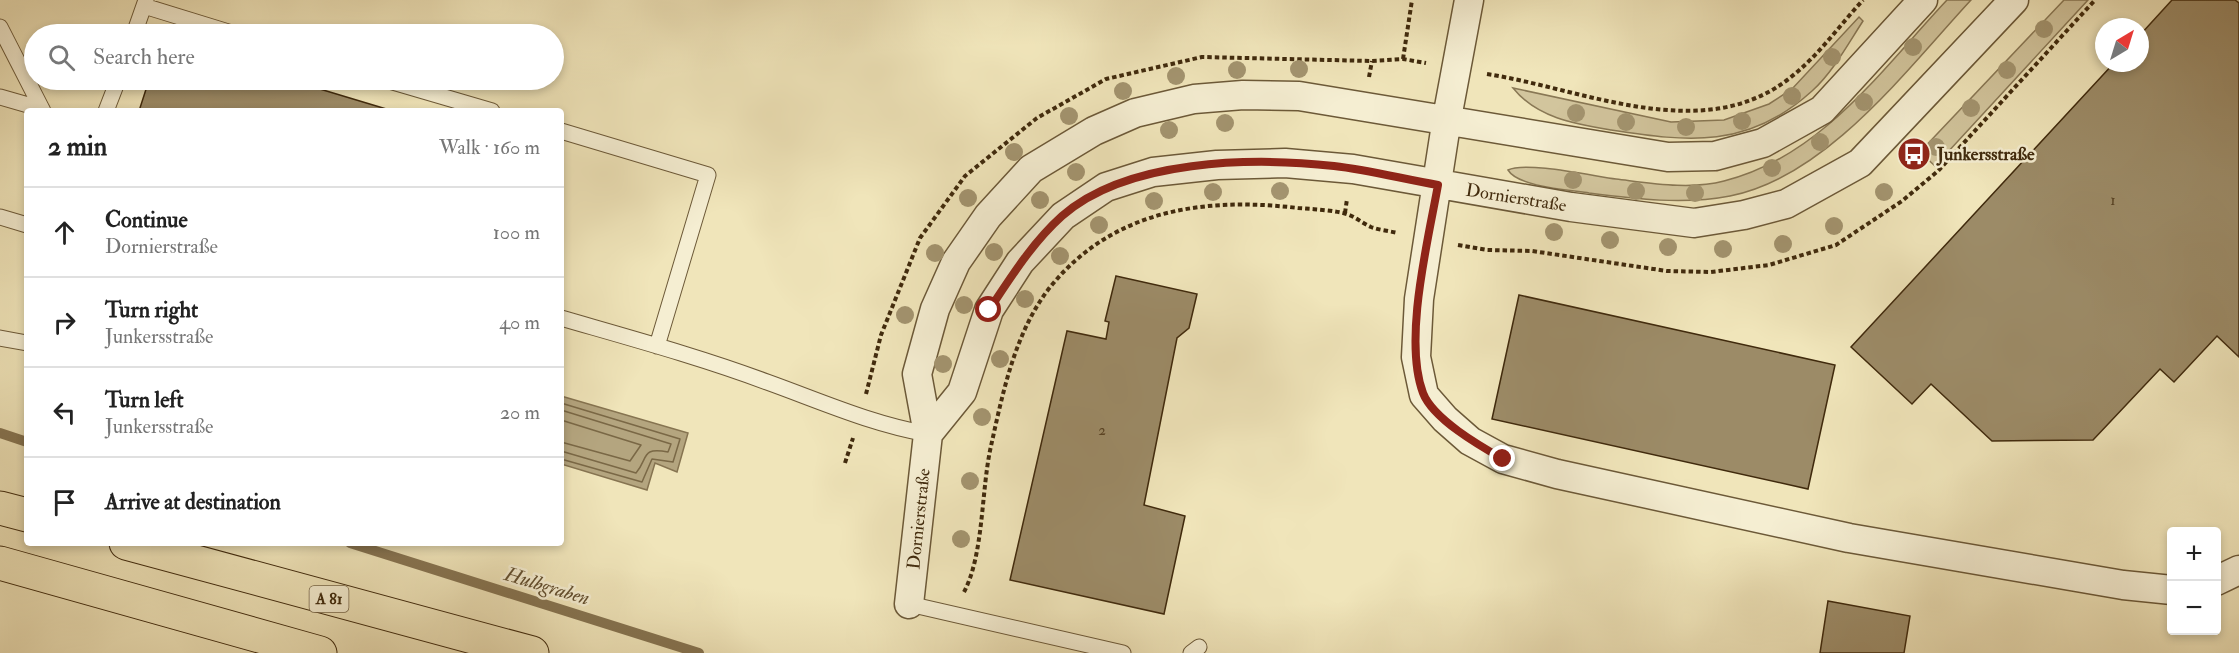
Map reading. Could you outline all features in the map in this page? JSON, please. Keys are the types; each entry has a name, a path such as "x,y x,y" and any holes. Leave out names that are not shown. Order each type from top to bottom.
{"highway":[{"path":"0,508 24,515"},
{"name":"A 81","path":"137,546 532,653"},
{"path":"0,563 320,653"}],"street":[{"path":"1469,0 1447,118 1419,298 1416,357 1424,394 1445,419 1470,441 1503,459 1557,474 1849,538 2122,585 2167,590"},
{"name":"Dornierstraße","path":"909,604 928,434 917,374 935,309 956,262 988,216 1031,170 1094,131 1135,113 1194,99 1243,95 1299,96 1447,118 1668,157 1715,156 1763,143 1822,110 1923,0"},
{"name":"Dornierstraße","path":"928,434 962,392 989,310 1020,262 1063,216 1107,187 1153,172 1217,165 1285,163 1334,166 1571,207 1694,223 1744,215 1786,204 1860,163 2014,0"},
{"path":"2221,579 2239,570"}],"lane":[{"path":"138,24 145,3 206,24"},
{"path":"0,27 24,74"},
{"path":"32,90 41,108"},
{"path":"107,108 114,90"},
{"path":"420,90 482,108"},
{"path":"0,97 36,108"},
{"path":"564,132 708,175 657,346"},
{"path":"0,217 24,224"},
{"path":"564,319 765,381 859,417 928,434"},
{"path":"0,338 24,342"},
{"path":"909,604 1123,653"}],"path":[{"path":"1403,59 1412,0"},
{"path":"952,614 972,575 985,472 1005,382 1024,333 1050,287 1083,254 1110,235 1142,220 1174,209 1269,204 1345,213 1373,228 1487,250 1532,251 1667,271 1712,272 1769,265 1836,245 1902,201 1938,171 2095,0"}],"shaded area":[{"path":"1947,0 1971,0 1863,117 1832,144 1800,167 1766,185 1713,199 1642,199 1545,187 1522,180 1508,170 1529,167 1544,168 1642,182 1698,185 1724,181 1759,169 1791,152 1847,107"},
{"path":"2064,0 2088,0 1935,166 1920,152"},
{"path":"1859,17 1863,21 1846,48 1827,75 1812,91 1788,110 1765,123 1741,132 1717,137 1666,137 1570,122 1533,106 1513,88 1671,122 1724,120 1769,104 1792,89"}],"water":[{"path":"564,397 688,433 677,472 655,463 647,490 564,465"}],"building":[{"path":"2172,0 2235,0 2239,3 2239,357 2217,336 2174,382 2160,369 2093,440 1992,441 1931,384 1912,404 1851,347 2106,72 2149,72 2149,25"},
{"path":"146,90 323,90 383,108 140,108"},
{"path":"1116,276 1197,294 1189,328 1177,338 1144,505 1185,516 1164,614 1010,580 1067,331 1106,339 1109,322 1105,321"},
{"path":"1519,295 1835,365 1808,489 1492,419"},
{"path":"1828,601 1910,616 1904,653 1820,653"}],"waterway":[{"name":"Hulbgraben","path":"0,433 24,441"},
{"name":"Hulbgraben","path":"360,546 699,653"}],"place":[{"name":"Junkersstraße","path":"1914,154"}],"route":[{"path":"989,310 1020,262 1063,216 1107,187 1153,172 1217,165 1285,163 1334,166 1438,185 1419,298 1416,357 1424,394 1445,419 1470,441 1503,459"}]}
